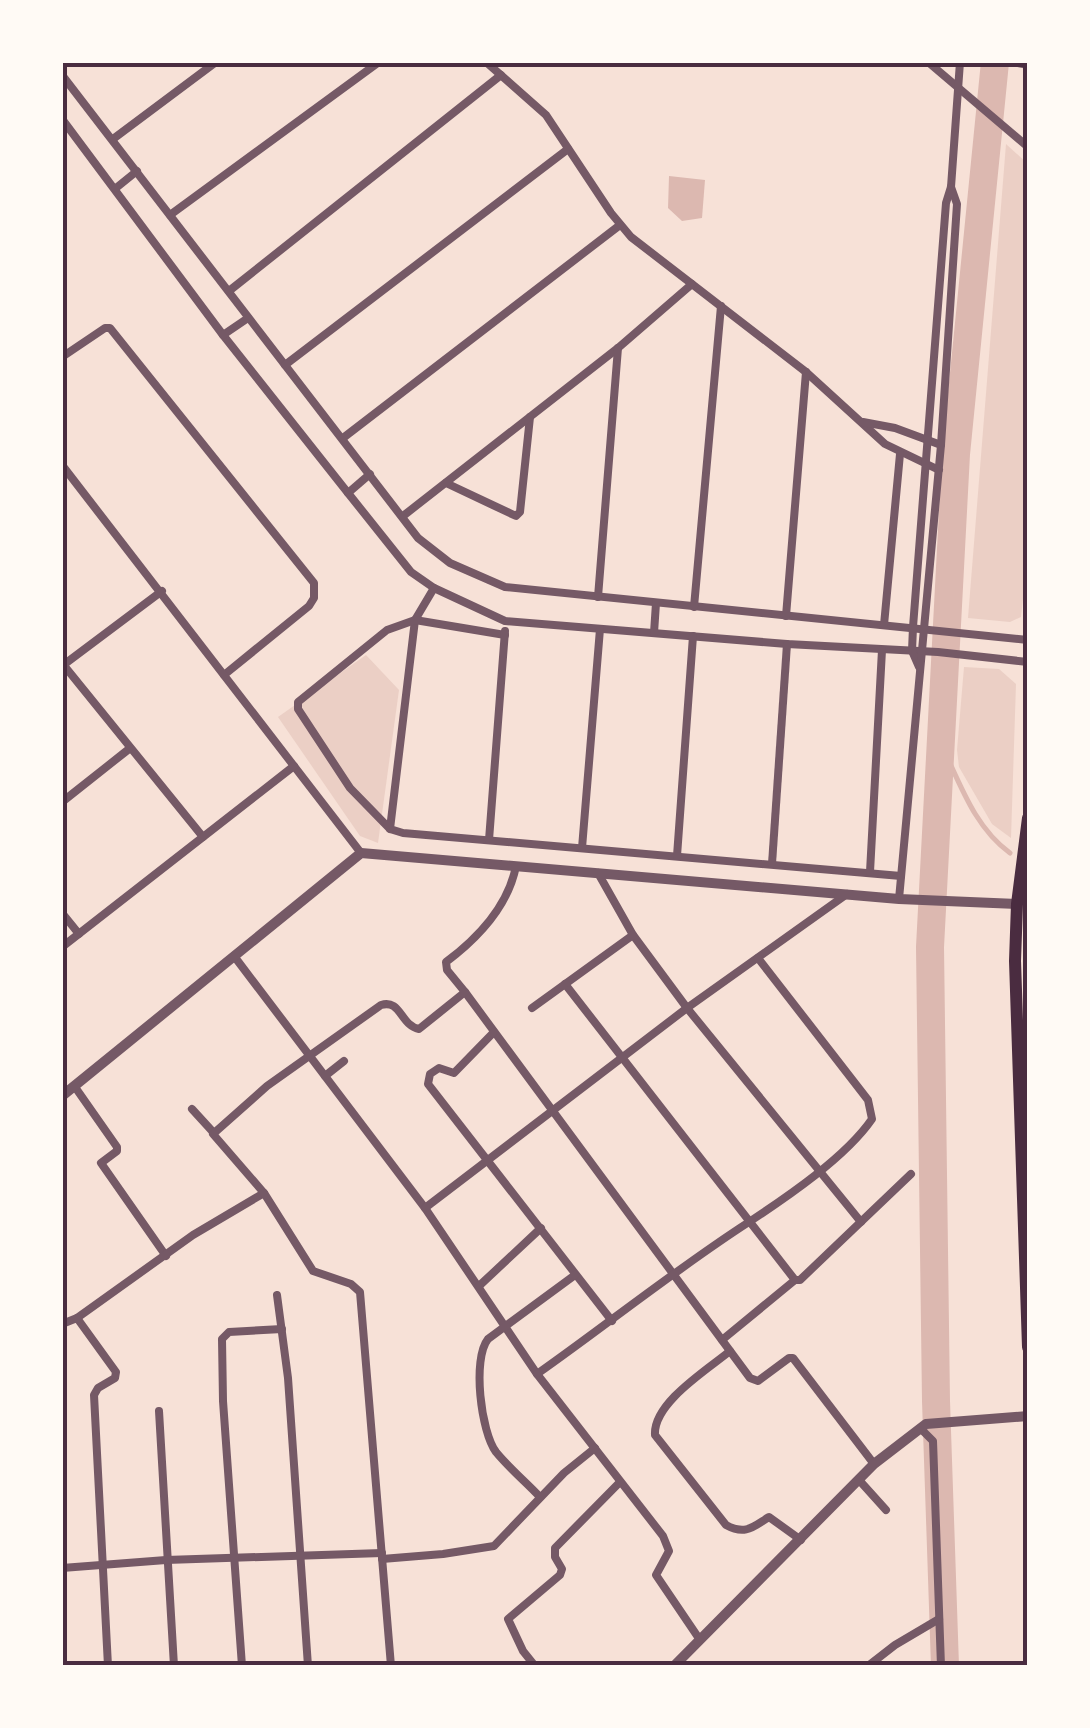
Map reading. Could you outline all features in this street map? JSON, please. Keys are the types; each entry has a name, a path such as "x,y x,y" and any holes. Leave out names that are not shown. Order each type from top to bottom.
{"main road":[{"path":"1028,818 1015,962 1028,1347"}],"street":[{"path":"113,139 216,62"},
{"path":"170,216 379,62"},
{"path":"486,62 546,115 620,225 806,372 900,454 939,470"},
{"path":"928,62 1024,144"},
{"path":"899,899 923,651 918,628 925,464 960,62"},
{"path":"1012,62 1028,64"},
{"path":"229,291 501,75"},
{"path":"62,76 428,549 506,587 1028,640"},
{"path":"62,120 348,492 412,572 434,588 505,621 1028,662"},
{"path":"285,365 568,149"},
{"path":"116,188 137,172"},
{"path":"919,667 912,651 939,470 956,204 952,187"},
{"path":"342,438 620,225"},
{"path":"404,516 618,348 692,284"},
{"path":"694,606 721,306"},
{"path":"224,335 248,318"},
{"path":"62,358 110,328 312,578 314,598 309,606 224,675"},
{"path":"598,597 618,348"},
{"path":"786,616 806,372"},
{"path":"446,483 516,516 520,512 530,418"},
{"path":"863,422 895,428 941,445"},
{"path":"884,625 900,454"},
{"path":"62,465 361,853"},
{"path":"348,492 370,474"},
{"path":"390,829 415,620 434,588"},
{"path":"162,592 63,664 203,837"},
{"path":"654,633 656,602"},
{"path":"504,635 415,620 387,630 298,702 298,709 350,788 390,829 901,876"},
{"path":"489,840 505,621"},
{"path":"582,848 600,629"},
{"path":"677,856 693,636"},
{"path":"772,864 787,644"},
{"path":"870,872 882,650"},
{"path":"62,802 129,749"},
{"path":"62,947 294,766"},
{"path":"62,1096 361,853 899,899 1018,904"},
{"path":"516,866 513,881 495,914 446,965 750,1378 756,1382 792,1358 874,1464"},
{"path":"598,873 633,935 687,1008 861,1222"},
{"path":"425,1208 687,1008 848,894"},
{"path":"62,913 79,934"},
{"path":"532,1008 633,935"},
{"path":"234,956 425,1208 537,1374 666,1543 669,1551 656,1575 700,1640"},
{"path":"537,1374 772,1208 870,1124 873,1113 868,1100 758,958"},
{"path":"565,984 795,1280"},
{"path":"214,1132 309,1055 388,1003 396,1006 406,1023 419,1028 464,992"},
{"path":"494,1032 454,1073 439,1068 428,1078 612,1322"},
{"path":"325,1076 344,1061"},
{"path":"75,1087 117,1148 101,1163 166,1256"},
{"path":"192,1110 264,1193 312,1271 351,1284 360,1292 390,1662"},
{"path":"722,1340 795,1280 800,1280 912,1174"},
{"path":"62,1324 77,1318 231,1211 264,1193"},
{"path":"479,1286 540,1228"},
{"path":"540,1497 494,1450 486,1426 480,1354 488,1340 575,1275"},
{"path":"277,1295 308,1666"},
{"path":"77,1318 116,1372 115,1378 95,1390 94,1402 108,1666"},
{"path":"242,1666 222,1339 230,1332 282,1328"},
{"path":"730,1351 663,1409 655,1434 726,1525 737,1530 754,1529 770,1517 800,1540"},
{"path":"159,1411 174,1666"},
{"path":"674,1666 874,1464 925,1426 1028,1416"},
{"path":"925,1426 933,1442 941,1666"},
{"path":"62,1568 166,1560 382,1556 489,1548 498,1544 540,1497 594,1448"},
{"path":"859,1480 886,1510"},
{"path":"535,1666 514,1634 509,1616 560,1575 562,1568 555,1548 620,1482"},
{"path":"868,1666 940,1619"}],"shaded area":[{"path":"1006,144 1028,164 1028,553 1021,617 1010,622 968,618"},
{"path":"669,176 705,180 702,218 682,221 668,208"},
{"path":"366,655 399,690 378,843 360,836 278,717"},
{"path":"964,667 999,669 1016,684 1011,838 992,824 959,767"}],"waterway":[{"path":"945,1666 936,1401 930,947 956,454 995,62"},
{"path":"941,744 977,817 1010,853"}]}
